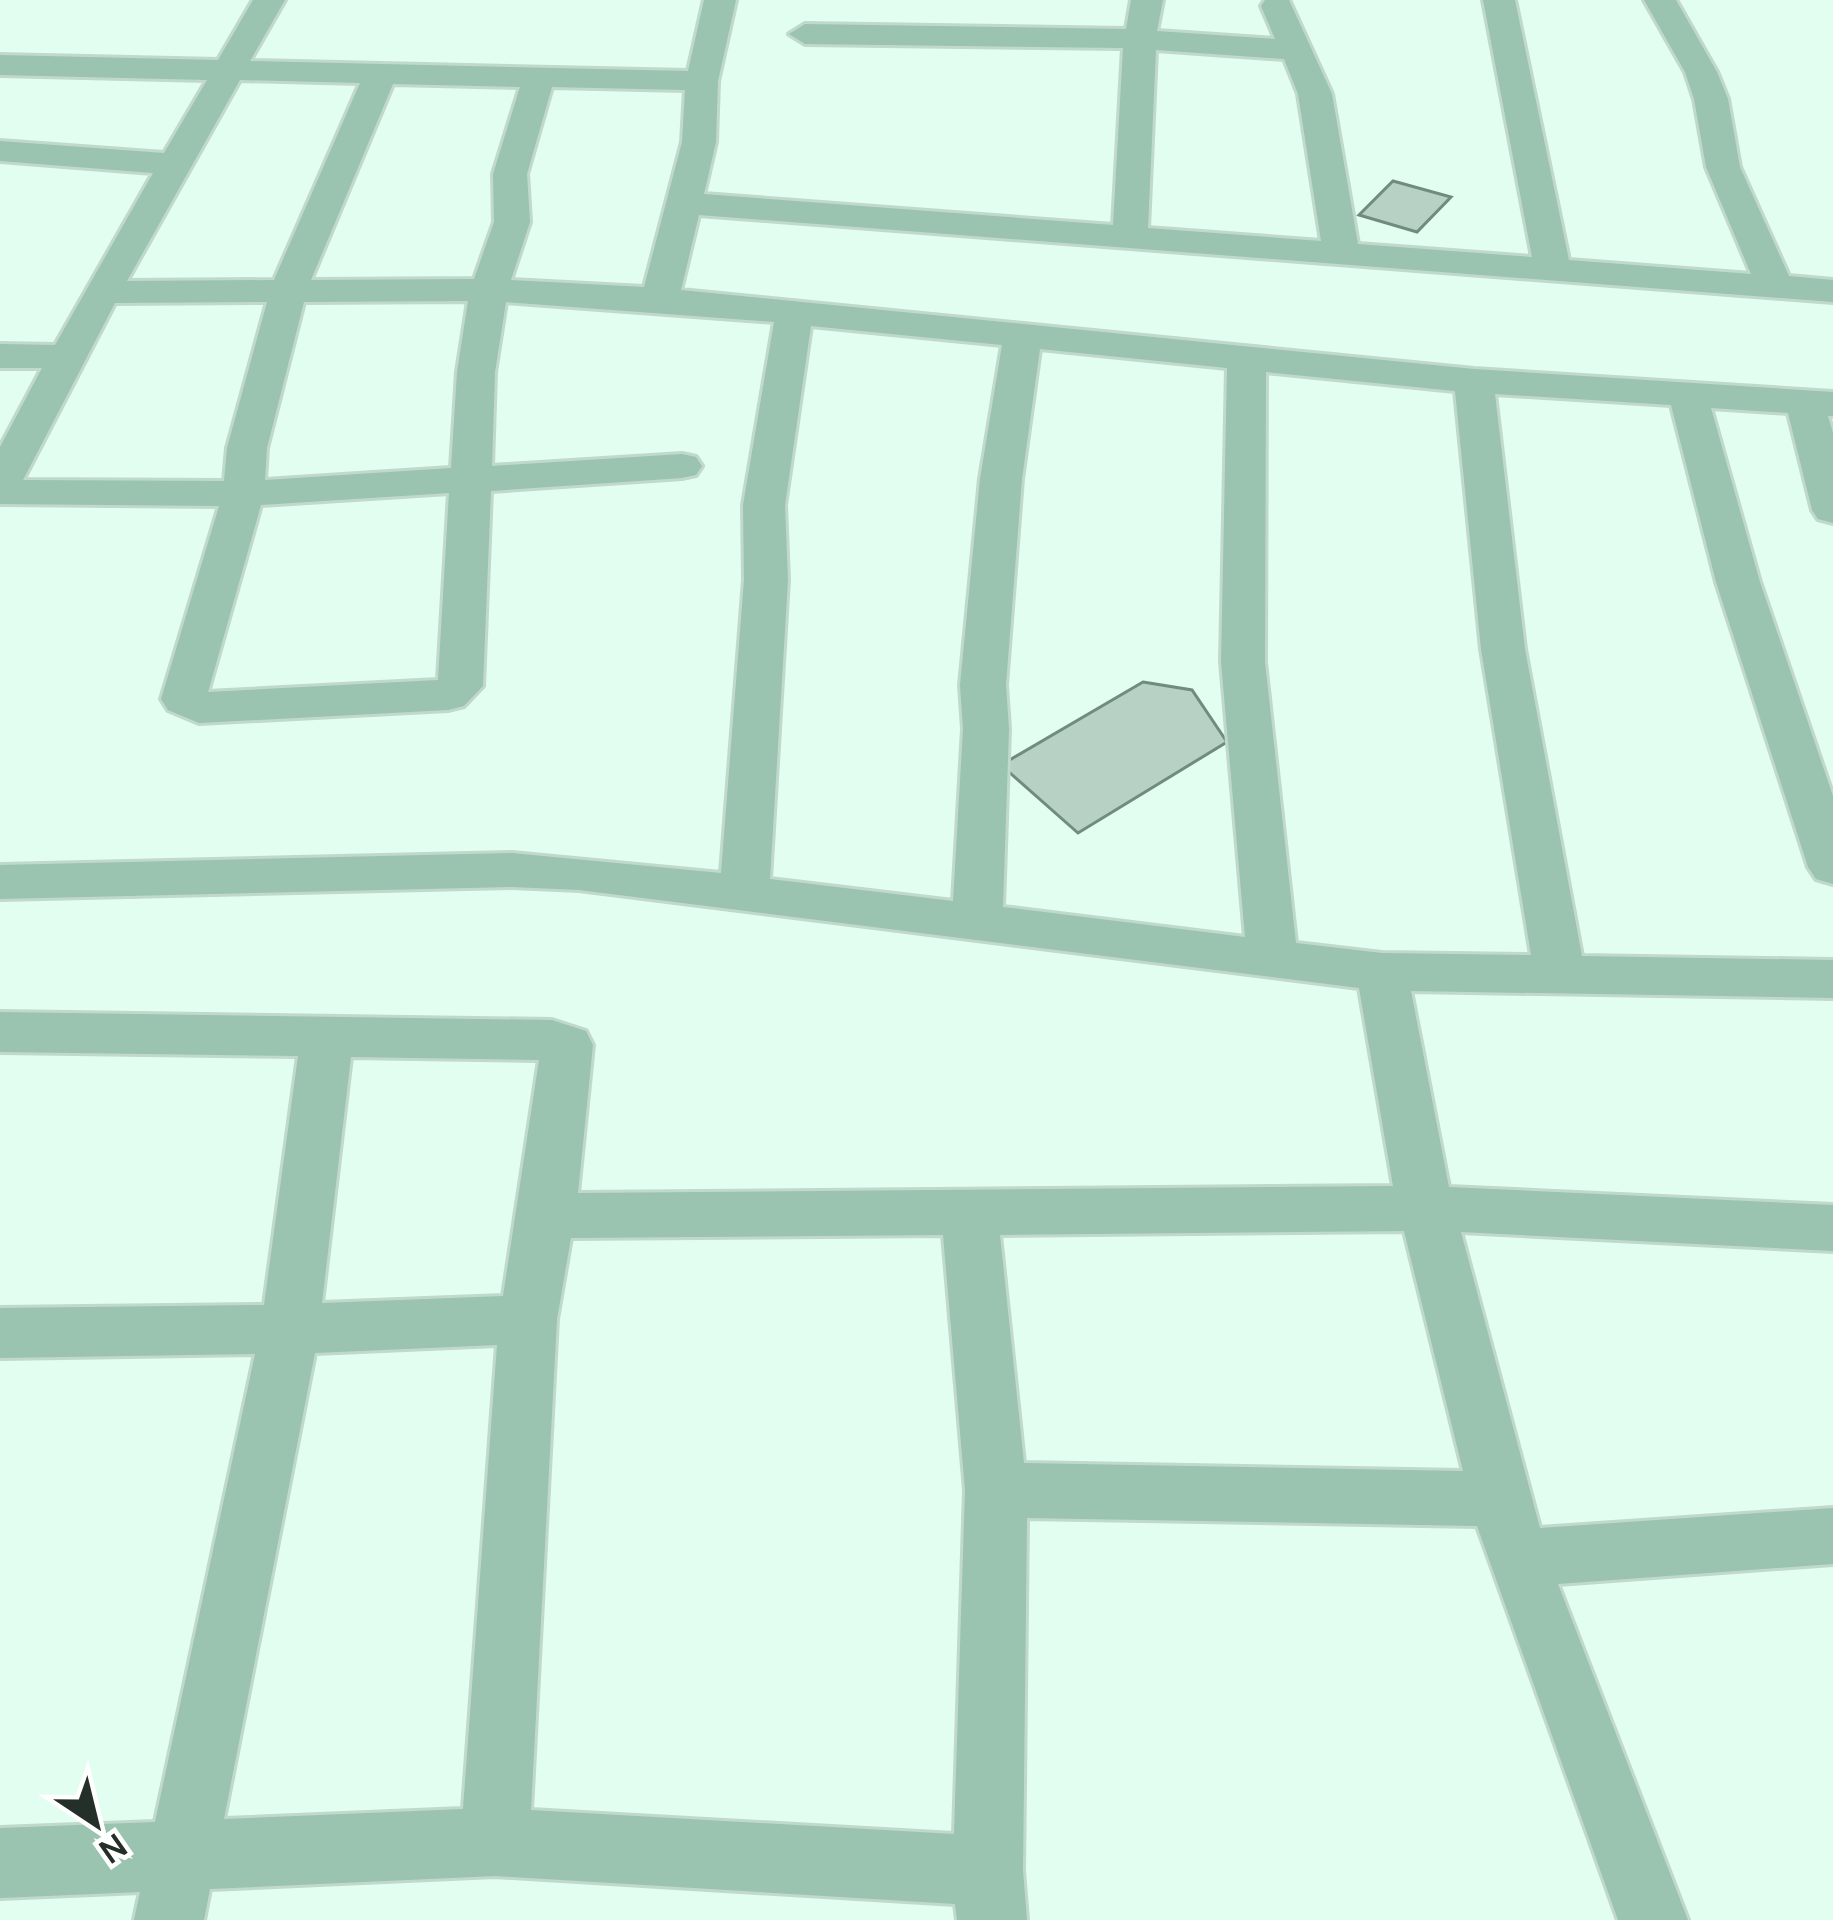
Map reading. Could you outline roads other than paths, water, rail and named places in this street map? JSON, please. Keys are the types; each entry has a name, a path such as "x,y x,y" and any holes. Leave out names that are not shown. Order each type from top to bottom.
{"street":[{"path":"269,0 102,292 0,489 244,494 682,466"},
{"path":"660,299 699,142 703,80 720,0"},
{"path":"1130,236 1140,39 1147,0"},
{"path":"1499,0 1553,272"},
{"path":"1660,0 1701,72 1728,182 1775,287"},
{"path":"1277,6 1316,94 1341,250"},
{"path":"805,34 1140,39 1295,50"},
{"path":"0,65 703,80"},
{"path":"380,76 302,250 288,293 247,448 244,494 187,683 184,699 199,708 448,695 460,686 476,372 488,290 512,222 510,174 539,77"},
{"path":"0,151 174,164"},
{"path":"686,202 1833,291"},
{"path":"102,292 488,290 660,299 1474,381 1819,403 1833,510"},
{"path":"744,895 766,580 764,505 794,314"},
{"path":"977,923 986,729 983,686 1001,479 1023,336"},
{"path":"0,356 68,357"},
{"path":"1247,358 1243,662 1274,961"},
{"path":"1474,381 1502,649 1560,974"},
{"path":"1688,396 1738,582 1833,867"},
{"path":"0,882 512,870 579,873 1382,972 1833,979"},
{"path":"1382,972 1393,1057 1426,1208 1516,1558 1653,1920"},
{"path":"0,1032 551,1040 567,1046 547,1216 528,1319 496,1842"},
{"path":"174,1888 290,1329 327,1038"},
{"path":"547,1216 1426,1208 1833,1228"},
{"path":"0,1863 174,1888 496,1842 990,1896 996,1490 969,1209"},
{"path":"0,1333 290,1329 528,1319"},
{"path":"996,1490 1501,1499"},
{"path":"1516,1558 1833,1536"}]}
